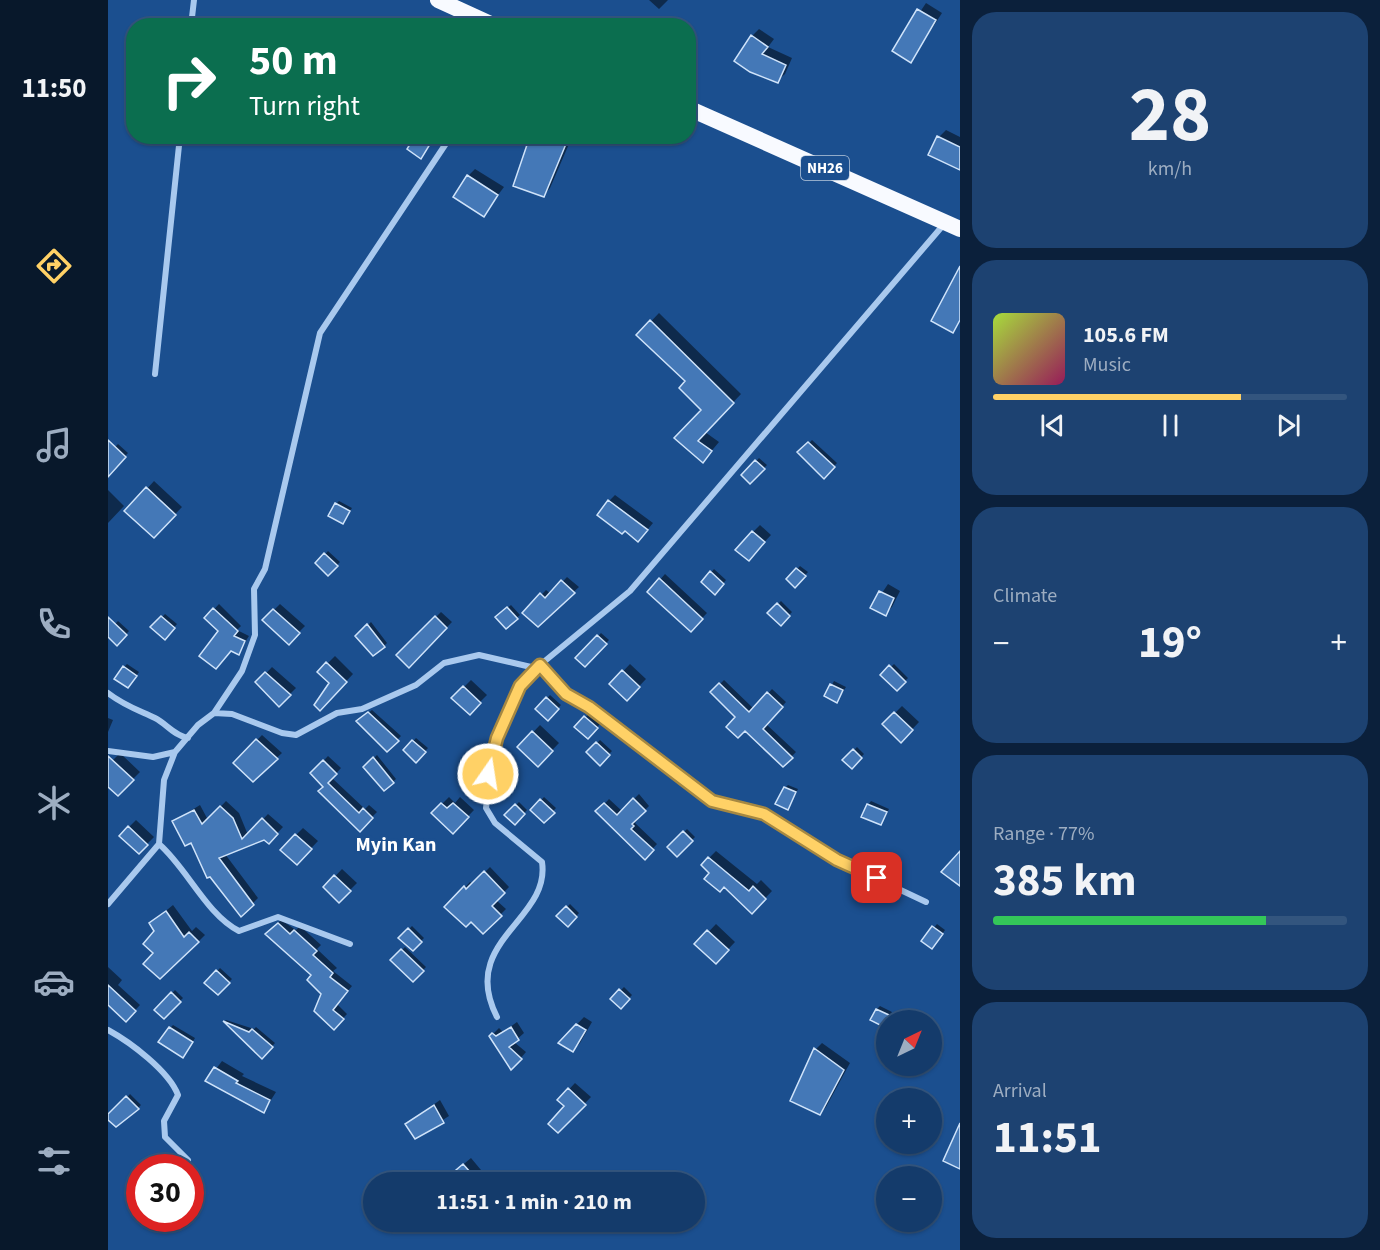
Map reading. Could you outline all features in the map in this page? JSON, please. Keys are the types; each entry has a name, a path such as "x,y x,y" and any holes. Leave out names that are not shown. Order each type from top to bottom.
{"highway":[{"path":"438,0 477,18"},
{"name":"NH26","path":"696,112 952,226"}],"street":[{"path":"192,18 194,0"},
{"path":"155,374 179,144"},
{"path":"108,904 159,844 164,780 175,752 214,713 242,671 255,635 254,589 265,569 320,333 446,144"},
{"path":"497,1017 489,1002 488,973 504,935 535,899 544,877 542,862 495,823 486,808 488,774 497,738 520,686 540,665 630,591 952,226"},
{"path":"214,713 232,714 282,734 296,735 337,713 362,709 416,685 444,663 479,655 531,667 540,665"},
{"path":"540,665 566,694 589,707 712,801 764,814 837,860 926,902"},
{"path":"108,693 127,707 157,719 175,734 188,738"},
{"path":"108,751 153,757 175,752"},
{"path":"159,844 171,855 184,875 227,925 239,931 278,917 350,944"},
{"path":"108,1030 127,1040 173,1083 178,1095 164,1121 165,1137 182,1154"}],"building":[{"path":"917,9 936,20 911,63 892,51"},
{"path":"751,35 768,47 762,54 786,65 778,83 750,72 734,61"},
{"path":"937,136 960,147 960,170 928,155"},
{"path":"410,144 430,144 421,159 407,149"},
{"path":"527,144 566,144 544,197 513,186"},
{"path":"467,175 498,195 484,217 453,197"},
{"path":"960,266 960,320 953,333 931,321"},
{"path":"650,320 734,403 698,441 712,451 703,463 674,438 701,410 679,388 685,381 636,335"},
{"path":"108,440 126,457 108,477"},
{"path":"808,442 835,467 824,479 797,452"},
{"path":"755,460 765,469 750,484 741,475"},
{"path":"146,487 176,515 154,538 124,511"},
{"path":"608,500 648,530 638,542 625,531 622,534 597,515"},
{"path":"335,503 350,511 343,524 328,516"},
{"path":"752,531 765,542 749,561 735,550"},
{"path":"324,553 338,566 328,576 315,563"},
{"path":"796,568 806,576 795,588 786,579"},
{"path":"710,571 724,584 715,595 701,582"},
{"path":"659,578 703,619 691,632 647,592"},
{"path":"561,580 575,593 538,627 522,613 540,593 545,598"},
{"path":"879,591 894,598 886,616 870,608"},
{"path":"777,603 790,616 781,626 767,613"},
{"path":"507,607 518,619 506,629 495,617"},
{"path":"213,608 238,631 234,636 245,641 239,655 231,651 216,669 199,656 218,631 204,618"},
{"path":"273,609 300,633 289,645 262,620"},
{"path":"161,616 175,628 165,640 150,627"},
{"path":"435,616 447,628 409,668 396,655"},
{"path":"108,617 127,635 117,646 108,637"},
{"path":"367,624 385,647 373,656 355,636"},
{"path":"597,635 607,644 585,667 575,658"},
{"path":"326,662 347,682 320,711 314,705 329,683 317,672"},
{"path":"889,665 906,682 897,691 880,675"},
{"path":"123,666 137,676 128,688 114,679"},
{"path":"622,670 640,687 627,701 609,684"},
{"path":"265,672 291,695 279,707 255,682"},
{"path":"719,683 749,712 767,692 783,707 763,729 793,758 783,767 745,731 738,738 726,727 735,717 710,692"},
{"path":"830,684 843,690 837,703 824,696"},
{"path":"463,686 481,703 470,715 451,698"},
{"path":"546,697 559,709 548,721 535,709"},
{"path":"368,712 399,741 387,752 356,721"},
{"path":"894,712 913,730 901,743 882,724"},
{"path":"584,716 598,728 588,739 574,727"},
{"path":"532,731 553,751 538,767 517,747"},
{"path":"256,739 278,759 253,782 233,763"},
{"path":"412,740 426,752 416,763 403,750"},
{"path":"596,742 610,755 600,766 586,752"},
{"path":"853,749 862,758 852,769 842,760"},
{"path":"108,756 134,780 118,796 108,787"},
{"path":"373,757 394,783 384,791 363,767"},
{"path":"323,760 337,774 328,783 359,813 363,808 373,818 360,832 318,791 323,787 310,773"},
{"path":"784,787 796,792 788,810 775,804"},
{"path":"633,798 646,811 632,824 634,826 631,829 654,850 645,860 595,811 604,803 617,815"},
{"path":"540,799 555,813 544,823 530,810"},
{"path":"441,803 447,808 453,803 469,817 453,834 431,813"},
{"path":"515,804 525,814 515,825 504,815"},
{"path":"867,804 887,812 881,825 861,817"},
{"path":"220,806 233,818 242,839 262,818 278,834 269,844 264,840 219,858 254,905 241,917 210,877 207,878 191,843 185,846 172,821 194,810 202,824"},
{"path":"128,826 148,845 139,854 119,836"},
{"path":"683,831 693,841 677,857 667,847"},
{"path":"295,834 312,849 297,865 280,850"},
{"path":"960,851 960,886 941,872"},
{"path":"708,857 749,891 753,886 766,899 752,914 724,887 720,892 704,879 709,873 701,865"},
{"path":"484,871 505,893 492,906 502,916 483,934 471,922 466,927 444,907 464,886 466,889"},
{"path":"334,875 351,891 339,903 323,887"},
{"path":"566,906 577,917 568,927 556,916"},
{"path":"166,911 184,937 189,932 199,942 160,979 143,964 153,953 143,944 154,931 149,923"},
{"path":"278,923 290,934 294,930 317,951 313,955 333,973 330,977 348,991 333,1010 344,1019 334,1030 314,1011 321,994 307,980 311,975 265,934"},
{"path":"932,926 943,934 932,949 921,941"},
{"path":"408,928 422,942 413,951 398,938"},
{"path":"707,930 729,950 716,964 694,944"},
{"path":"401,949 424,971 413,982 390,960"},
{"path":"216,970 230,983 218,995 204,983"},
{"path":"108,985 136,1011 126,1022 108,1005"},
{"path":"619,989 630,999 621,1009 610,999"},
{"path":"171,992 181,1002 164,1019 154,1010"},
{"path":"876,1009 878,1010 876,1010 876,1023 870,1020"},
{"path":"223,1021 249,1032 252,1029 273,1047 262,1059"},
{"path":"576,1024 586,1030 573,1052 558,1043"},
{"path":"169,1027 193,1042 183,1058 158,1042"},
{"path":"511,1027 519,1040 509,1047 522,1059 511,1070 489,1036 492,1033 496,1036"},
{"path":"814,1048 844,1070 820,1115 790,1101"},
{"path":"214,1067 238,1081 236,1083 270,1100 264,1113 205,1081"},
{"path":"568,1088 586,1105 558,1133 548,1124 564,1106 557,1100"},
{"path":"126,1096 139,1109 116,1127 108,1120 108,1114"},
{"path":"434,1105 444,1123 415,1139 405,1124"},
{"path":"960,1123 960,1169 943,1161"},
{"path":"463,1164 470,1172 454,1172"}],"district":[{"name":"Myin Kan","path":"396,845"}],"route":[{"path":"488,774 497,738 520,686 540,665 566,694 589,707 712,801 736,809 764,814 837,860 877,878"}]}
